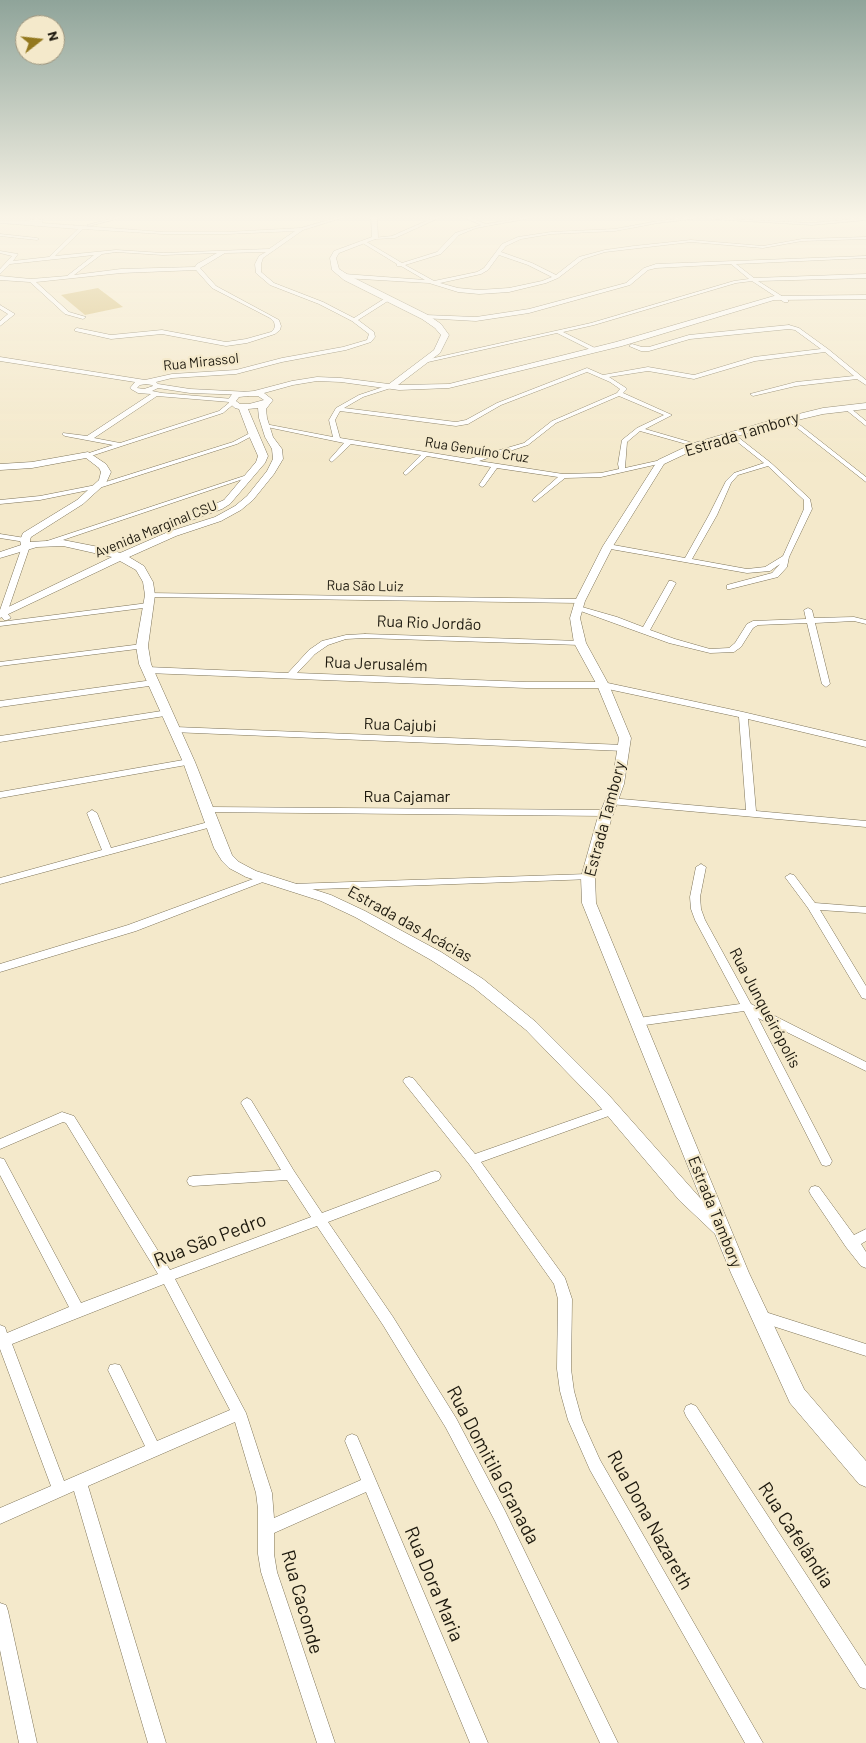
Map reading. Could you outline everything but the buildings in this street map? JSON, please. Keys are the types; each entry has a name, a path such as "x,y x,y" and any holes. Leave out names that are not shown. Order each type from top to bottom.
{"main road":[{"path":"392,299 425,317 438,326 445,335 437,351 428,360 392,386"},
{"path":"783,299 632,346 521,373 454,394 415,397 323,386 294,390 266,402 243,407 232,402 236,395 252,393 292,382 317,379 423,388 449,386 595,350 783,299"},
{"path":"798,299 866,301"},
{"path":"252,393 264,395 266,402"},
{"name":"Avenida Marginal CSU","path":"168,531 218,519 238,508 250,498 271,472 278,459 277,449 269,437 261,413 266,402"},
{"name":"Estrada Tambory","path":"866,406 823,411 789,419 697,445 661,462 608,546 579,605 575,618 580,643 603,685 625,738 618,784 608,807 588,877 588,903 702,1180 760,1316 797,1396 866,1477"},
{"name":"Avenida Marginal CSU","path":"2,612 114,554 168,531 227,502 242,486 262,458 243,407"},
{"path":"0,467 32,465 88,456 103,466 106,472 97,487 80,502 27,535 34,543 44,526"},
{"name":"Estrada das Acácias","path":"0,555 34,543 78,546 114,554 140,568 148,582 149,600 142,646 150,676 189,762 227,858 234,865 250,874 326,898 360,914 436,956 478,983 531,1026 613,1110 685,1195 726,1233"},
{"path":"675,1183 689,1186 702,1180"}],"street":[{"path":"52,299 67,313 83,317"},
{"path":"77,330 111,337 162,332 226,344 257,338 278,330 277,321 272,317 238,299"},
{"name":"Rua Mirassol","path":"156,383 172,376 236,372 282,360 360,345 369,341 372,337 372,333 354,320 312,299"},
{"path":"354,320 387,299"},
{"path":"425,317 476,319 516,314 571,299"},
{"path":"428,360 559,332 669,299"},
{"path":"0,324 12,314 1,308"},
{"path":"632,346 649,349 679,339 732,331 784,327 797,330 826,350 866,383"},
{"path":"559,332 595,350"},
{"path":"601,377 648,369 686,377 695,377 762,358 826,350"},
{"path":"0,359 190,390 252,393"},
{"path":"338,408 383,416 460,424 468,422 499,404 587,370 621,386 624,390 619,394 554,422 526,444 467,462"},
{"path":"95,374 136,390 155,394 232,402"},
{"path":"753,394 796,384 858,377"},
{"path":"133,388 135,385 146,382"},
{"path":"145,391 152,390 156,383"},
{"path":"337,440 332,420 338,408 373,392 392,386"},
{"path":"91,438 155,394"},
{"path":"619,394 667,412 668,416 639,429 624,441 622,470"},
{"path":"221,412 232,402"},
{"path":"88,456 221,412 243,407"},
{"path":"847,408 866,424"},
{"path":"789,419 866,480"},
{"name":"Rua Genuíno Cruz","path":"265,426 289,432 425,455 563,476 588,476 661,462"},
{"path":"639,429 697,445"},
{"name":"Rua Genuíno Cruz","path":"269,437 289,432"},
{"path":"66,434 120,444"},
{"path":"730,586 775,575 782,567 808,509 807,499 769,464 732,435"},
{"path":"91,438 99,452"},
{"path":"0,502 40,498 97,487 254,438"},
{"path":"332,460 349,442"},
{"path":"406,473 425,455"},
{"path":"687,561 713,515 728,482 736,474 769,464"},
{"path":"482,485 494,466"},
{"path":"0,536 34,543 249,476"},
{"path":"535,500 563,476"},
{"path":"227,484 242,486"},
{"path":"2,612 34,543"},
{"path":"608,546 754,571 775,565 786,557"},
{"path":"646,630 672,583"},
{"name":"Rua São Luiz","path":"2,612 14,622 149,600 579,605 672,640 710,651 723,651 738,645 750,626 756,623 854,619 866,622"},
{"path":"808,610 826,684"},
{"name":"Rua Rio Jordão","path":"291,675 312,652 325,643 346,637 580,643"},
{"path":"0,664 142,646"},
{"name":"Rua Jerusalém","path":"0,704 150,676 291,675 526,685 603,685 866,744"},
{"path":"0,739 168,713"},
{"path":"743,715 752,813"},
{"name":"Rua Cajubi","path":"175,730 624,748"},
{"path":"0,794 189,762"},
{"name":"Rua Cajamar","path":"208,810 608,807 752,813 866,824"},
{"path":"92,813 108,852"},
{"path":"0,881 212,824"},
{"name":"Rua Junqueirópolis","path":"701,867 695,897 696,909 709,938 747,1007 826,1161"},
{"path":"291,887 588,877"},
{"path":"790,877 812,906 866,995"},
{"path":"0,968 132,928 264,878"},
{"path":"812,906 866,910"},
{"path":"638,1022 747,1007 866,1067"},
{"path":"409,1081 473,1160 613,1110"},
{"name":"Rua Domitila Granada","path":"247,1102 290,1176 388,1321 451,1423 500,1516 609,1743"},
{"name":"Rua Caconde","path":"0,1144 62,1117 70,1119 167,1276 239,1413 264,1493 268,1572 326,1743"},
{"name":"Rua Dona Nazareth","path":"473,1160 560,1282 565,1299 564,1369 567,1391 575,1420 595,1465 754,1743"},
{"path":"0,1163 78,1310"},
{"path":"193,1182 290,1176"},
{"name":"Rua São Pedro","path":"2,1338 435,1176"},
{"path":"815,1191 866,1262"},
{"path":"851,1242 866,1235"},
{"path":"760,1316 866,1350"},
{"path":"2,1338 60,1490"},
{"path":"115,1370 154,1450"},
{"name":"Rua Cafelândia","path":"692,1411 866,1681"},
{"path":"0,1516 239,1413"},
{"name":"Rua Dora Maria","path":"352,1441 479,1743"},
{"path":"79,1482 157,1743"},
{"path":"266,1529 370,1483"},
{"path":"0,1611 28,1743"}],"shaded area":[{"path":"66,299 113,299 123,307 85,315"}]}
